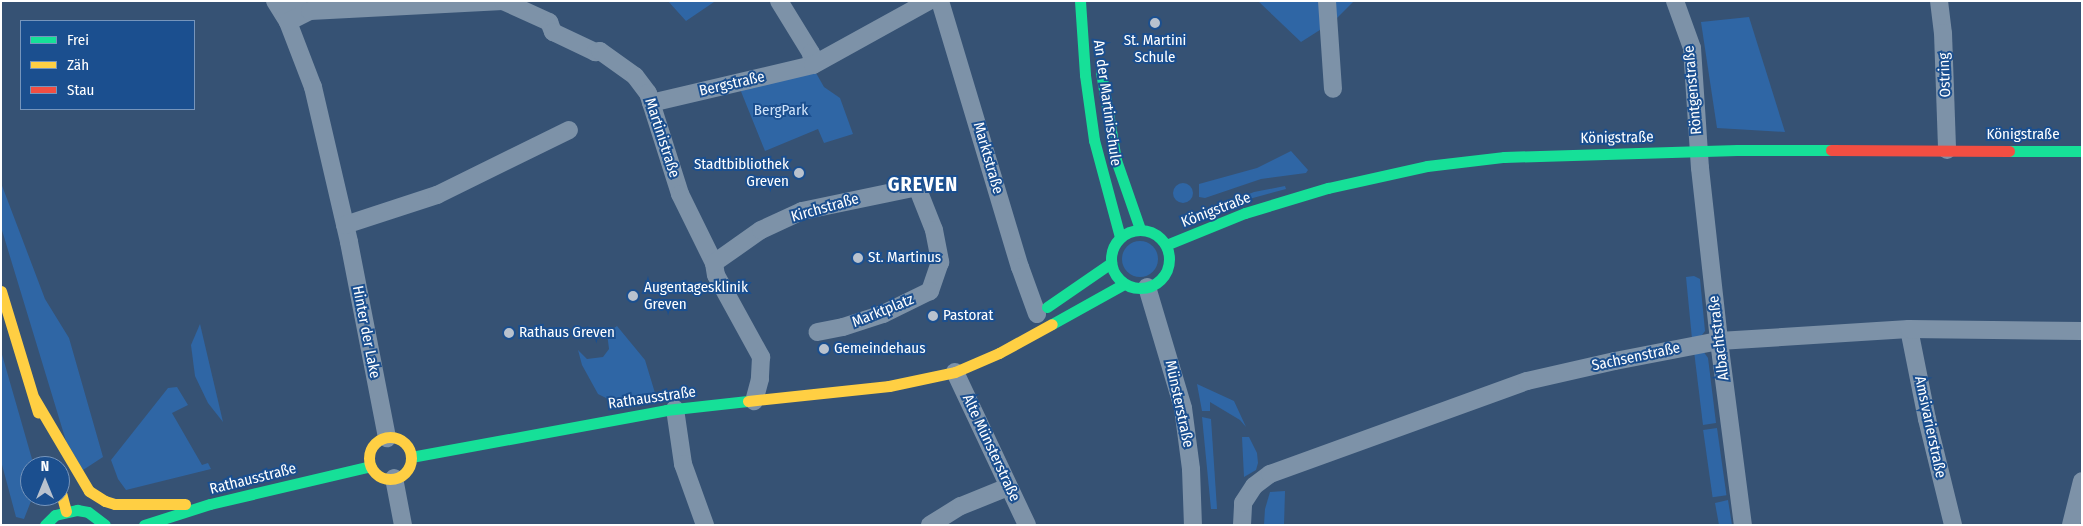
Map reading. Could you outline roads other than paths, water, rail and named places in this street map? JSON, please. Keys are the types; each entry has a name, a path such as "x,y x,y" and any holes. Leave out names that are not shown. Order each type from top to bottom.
{"street":[{"path":"283,13 298,1"},
{"name":"Martinistraße","path":"283,13 504,1 549,22 553,32 596,52 600,51 635,76 648,93 680,194 714,263 716,275 761,357 760,379 754,401"},
{"path":"779,1 811,53 813,65"},
{"name":"Bergstraße","path":"651,103 813,65 929,1"},
{"name":"Marktstraße","path":"940,1 1033,317"},
{"name":"An der Martinischule","path":"1080,1 1085,75 1094,140 1120,237"},
{"path":"1327,1 1333,89"},
{"name":"Röntgenstraße","path":"1676,1 1692,48 1698,151"},
{"name":"Ostring","path":"1939,1 1943,33 1947,150"},
{"name":"Hinter der Lake","path":"283,13 314,87 345,225 387,438"},
{"name":"An der Martinischule","path":"1100,64 1116,160 1140,229"},
{"path":"345,225 437,195 569,130"},
{"name":"Königstraße","path":"1166,245 1254,211 1328,188 1427,166 1504,156 1698,151 2082,151"},
{"name":"Albachtstraße","path":"1698,151 1719,341 1744,525"},
{"name":"Kirchstraße","path":"714,263 762,230 802,212 917,187"},
{"name":"Marktplatz","path":"817,332 843,327 883,314 930,290 940,262 934,230 917,187"},
{"path":"1140,229 1150,231 1159,237 1166,245 1169,253 1167,271 1155,284 1136,288 1124,284 1117,277 1111,263 1111,252 1120,237 1129,231 1140,229"},
{"path":"1033,317 1091,279 1111,263"},
{"path":"953,367 1000,353 1124,284"},
{"name":"Münsterstraße","path":"1147,287 1183,408 1191,469 1193,525"},
{"path":"1,291 46,440"},
{"name":"Sachsenstraße","path":"1242,525 1243,503 1254,486 1270,474 1527,381 1615,361 1719,341 1909,329 2082,331"},
{"name":"Amsivarierstraße","path":"1909,329 1927,419 1953,525"},
{"path":"953,367 980,348"},
{"name":"Rathausstraße","path":"411,457 674,409 900,383 953,367"},
{"name":"Alte Münsterstraße","path":"953,367 1027,525"},
{"path":"34,398 80,479 89,491 105,501 128,506 161,503 210,504"},
{"path":"674,409 684,464 705,525"},
{"path":"387,438 404,443 411,457 406,472 394,478 381,477 371,466 370,455 376,443 387,438"},
{"name":"Rathausstraße","path":"144,525 210,504 371,466"},
{"path":"394,478 403,525"},
{"path":"2071,525 2082,481"},
{"path":"930,525 961,506 1008,487"},
{"path":"65,506 66,510"},
{"path":"45,525 56,515 66,510 88,512 105,525"}],"place":[{"name":"St. Martini Schule","path":"1155,23"},
{"name":"Stadtbibliothek Greven","path":"799,173"},
{"name":"St. Martinus","path":"858,258"},
{"name":"Augentagesklinik Greven","path":"633,296"},
{"name":"Pastorat","path":"933,316"},
{"name":"Rathaus Greven","path":"509,333"},
{"name":"Gemeindehaus","path":"824,349"}],"district":[{"name":"GREVEN","path":"923,184"}],"park label":[{"name":"BergPark","path":"781,111"}]}
